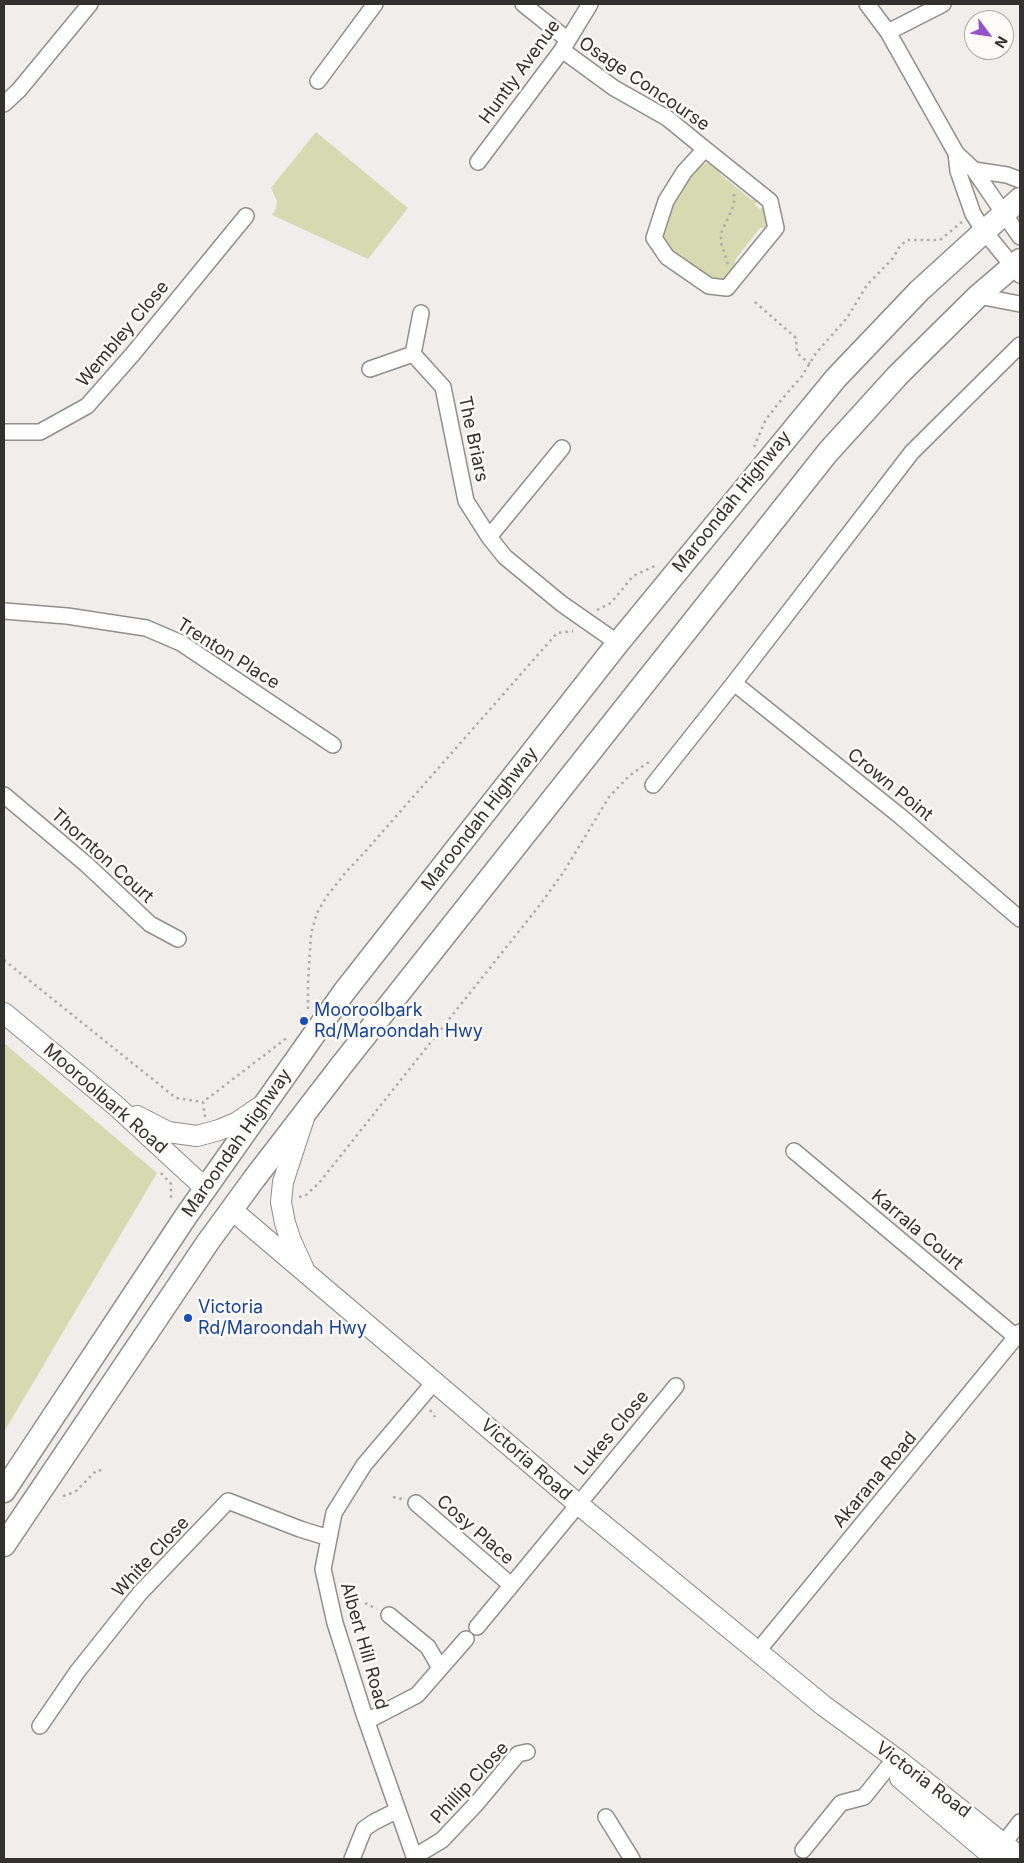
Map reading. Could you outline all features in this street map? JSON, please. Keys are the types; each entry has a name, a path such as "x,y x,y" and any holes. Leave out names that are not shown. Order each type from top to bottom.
{"highway":[{"name":"Maroondah Highway","path":"4,1491 205,1188 344,992 618,643 836,378 919,291 978,222 1003,214 1020,199"},
{"name":"Maroondah Highway","path":"4,1545 208,1242 254,1178 828,452 898,375 978,296 1018,267"},
{"path":"205,1188 232,1210"}],"main road":[{"name":"Mooroolbark Road","path":"4,1013 115,1105 205,1188"},
{"path":"115,1105 168,1132 197,1136 236,1123 265,1103"},
{"path":"306,1112 283,1182 281,1202 288,1232 306,1273"},
{"name":"Victoria Road","path":"232,1210 578,1504 757,1652 824,1706 902,1763 991,1853"},
{"name":"Victoria Road","path":"824,1706 888,1767 991,1853 1020,1858"}],"street":[{"path":"4,104 90,4"},
{"path":"318,81 375,4"},
{"name":"Osage Concourse","path":"523,4 565,45 614,88 667,118 770,201 776,228 727,288 709,286 667,257 654,238 666,201 684,172 705,149"},
{"name":"Huntly Avenue","path":"478,162 565,45 590,4"},
{"path":"867,4 888,32 956,153 974,170 1020,237"},
{"path":"888,32 943,4"},
{"path":"956,153 958,171 978,222 1018,267"},
{"path":"974,170 1007,175 1020,180"},
{"name":"Wembley Close","path":"4,432 40,432 88,406 246,216"},
{"path":"978,296 1020,304"},
{"path":"370,369 413,354 421,313"},
{"path":"653,785 912,452 1020,345"},
{"name":"The Briars","path":"413,354 443,386 466,501 489,537 504,557 562,604 618,643"},
{"path":"489,537 562,448"},
{"name":"Trenton Place","path":"4,611 67,616 146,628 181,644 333,745"},
{"name":"Crown Point","path":"734,683 900,816 1020,919"},
{"name":"Thornton Court","path":"4,795 86,864 150,924 178,939"},
{"name":"Karrala Court","path":"794,1151 1018,1334"},
{"name":"Akarana Road","path":"757,1652 1018,1334"},
{"name":"Albert Hill Road","path":"415,1858 335,1623 323,1569 334,1513 364,1465 435,1381"},
{"name":"Lukes Close","path":"578,1504 676,1386"},
{"name":"White Close","path":"40,1726 77,1672 140,1593 228,1502 329,1538"},
{"name":"Cosy Place","path":"416,1503 511,1585"},
{"name":"Cosy Place","path":"477,1627 578,1504"},
{"path":"389,1615 428,1647 440,1668"},
{"path":"367,1721 417,1695 466,1639"},
{"name":"Phillip Close","path":"415,1858 442,1840 478,1803 518,1754 527,1752"},
{"path":"802,1850 841,1803 864,1797 888,1767"},
{"path":"352,1859 364,1829 398,1810"},
{"path":"606,1817 632,1859"},
{"path":"991,1853 1020,1822"}],"path":[{"path":"729,264 723,249 721,234 734,205 733,189"},
{"path":"750,454 765,421 811,364 816,353 847,318 867,285 893,258 900,246 907,240 940,240 978,222"},
{"path":"756,302 796,338 797,353 811,364"},
{"path":"307,1015 310,1001 308,982 311,934 317,912 327,896 557,633 577,630 593,612 611,603 633,576 658,565"},
{"path":"281,1202 306,1195 319,1183 563,874 609,797 630,776 647,763 658,761 667,767"},
{"path":"4,960 176,1098 203,1102 289,1036"},
{"path":"203,1102 207,1133"},
{"path":"430,1410 435,1417"},
{"path":"63,1496 75,1492 97,1470 105,1471"}],"green space":[{"path":"316,132 408,208 368,259 272,215 276,209 277,201 271,188"},
{"path":"711,162 720,166 720,174 752,200 757,199 755,205 760,209 768,205 769,227 760,228 735,260 736,268 725,280 717,282 703,275 670,249 662,236 676,192 700,165"},
{"path":"4,1043 157,1173 4,1432"}],"place":[{"name":"Mooroolbark Rd/Maroondah Hwy","path":"304,1021"},
{"name":"Victoria Rd/Maroondah Hwy","path":"188,1318"}]}
